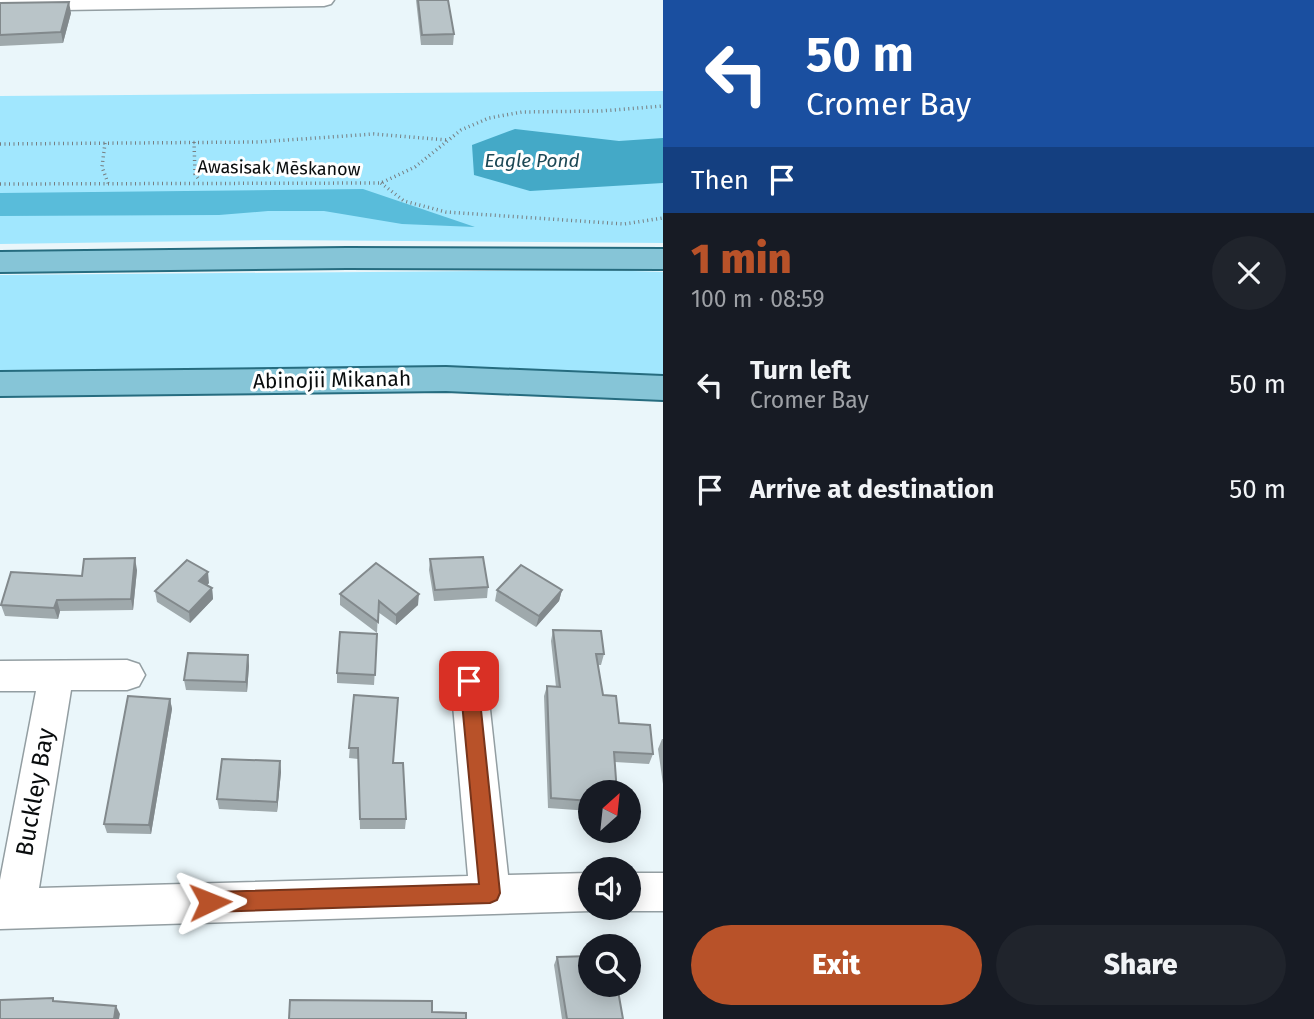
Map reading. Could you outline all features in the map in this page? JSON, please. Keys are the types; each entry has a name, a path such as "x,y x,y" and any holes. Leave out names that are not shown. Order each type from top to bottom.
{"main road":[{"path":"0,262 346,258 663,259"},
{"name":"Abinojii Mikanah","path":"0,384 446,379 663,387"}],"street":[{"path":"0,5 324,0"},
{"path":"0,676 127,675"},
{"name":"Buckley Bay","path":"7,909 55,676"},
{"path":"469,681 490,893"},
{"path":"7,909 578,892"},
{"path":"641,892 663,892"}],"path":[{"name":"Awasisak Mēskanow","path":"0,184 200,181 381,183 415,167 474,122 508,114 663,106"},
{"path":"0,145 258,142 374,134 448,140"},
{"path":"194,142 195,174 200,181"},
{"path":"106,143 102,167 109,183"},
{"path":"381,183 404,201 446,212 624,224 663,218"}],"shaded area":[{"path":"663,91 663,243 267,240 0,244 0,96"},
{"path":"363,189 475,227 402,224 324,211 268,211 219,215 0,216 0,193"},
{"path":"601,270 663,272 663,379 0,375 0,275"}],"water":[{"name":"Eagle Pond","path":"515,129 619,141 663,138 663,183 530,191 474,175 472,145"}],"building":[{"path":"418,0 448,0 454,34 422,35"},
{"path":"69,2 61,32 0,35 0,3"},
{"path":"483,557 488,587 435,590 430,559"},
{"path":"135,558 131,599 57,600 54,608 1,605 11,572 82,576 84,559"},
{"path":"187,560 208,572 199,581 212,588 189,612 155,591"},
{"path":"376,563 419,594 396,615 379,601 378,622 340,594"},
{"path":"521,565 562,590 539,616 497,590"},
{"path":"553,630 601,631 604,654 596,654 603,695 616,696 619,723 650,725 653,754 614,752 616,780 578,780 578,800 551,798 547,686 560,687"},
{"path":"340,632 377,634 375,675 337,673"},
{"path":"188,653 248,655 246,682 184,680"},
{"path":"354,695 398,698 393,763 403,763 406,819 360,819 358,748 349,748"},
{"path":"128,696 170,699 149,825 104,824"},
{"path":"222,759 280,761 277,802 217,799"},
{"path":"578,956 578,997 619,997 623,1019 567,1019 557,957"},
{"path":"53,998 53,1001 116,1006 114,1019 0,1019 0,1000"},
{"path":"290,1000 432,1001 432,1012 466,1013 466,1019 289,1019"}],"route":[{"path":"210,902 490,893 469,681"}]}
